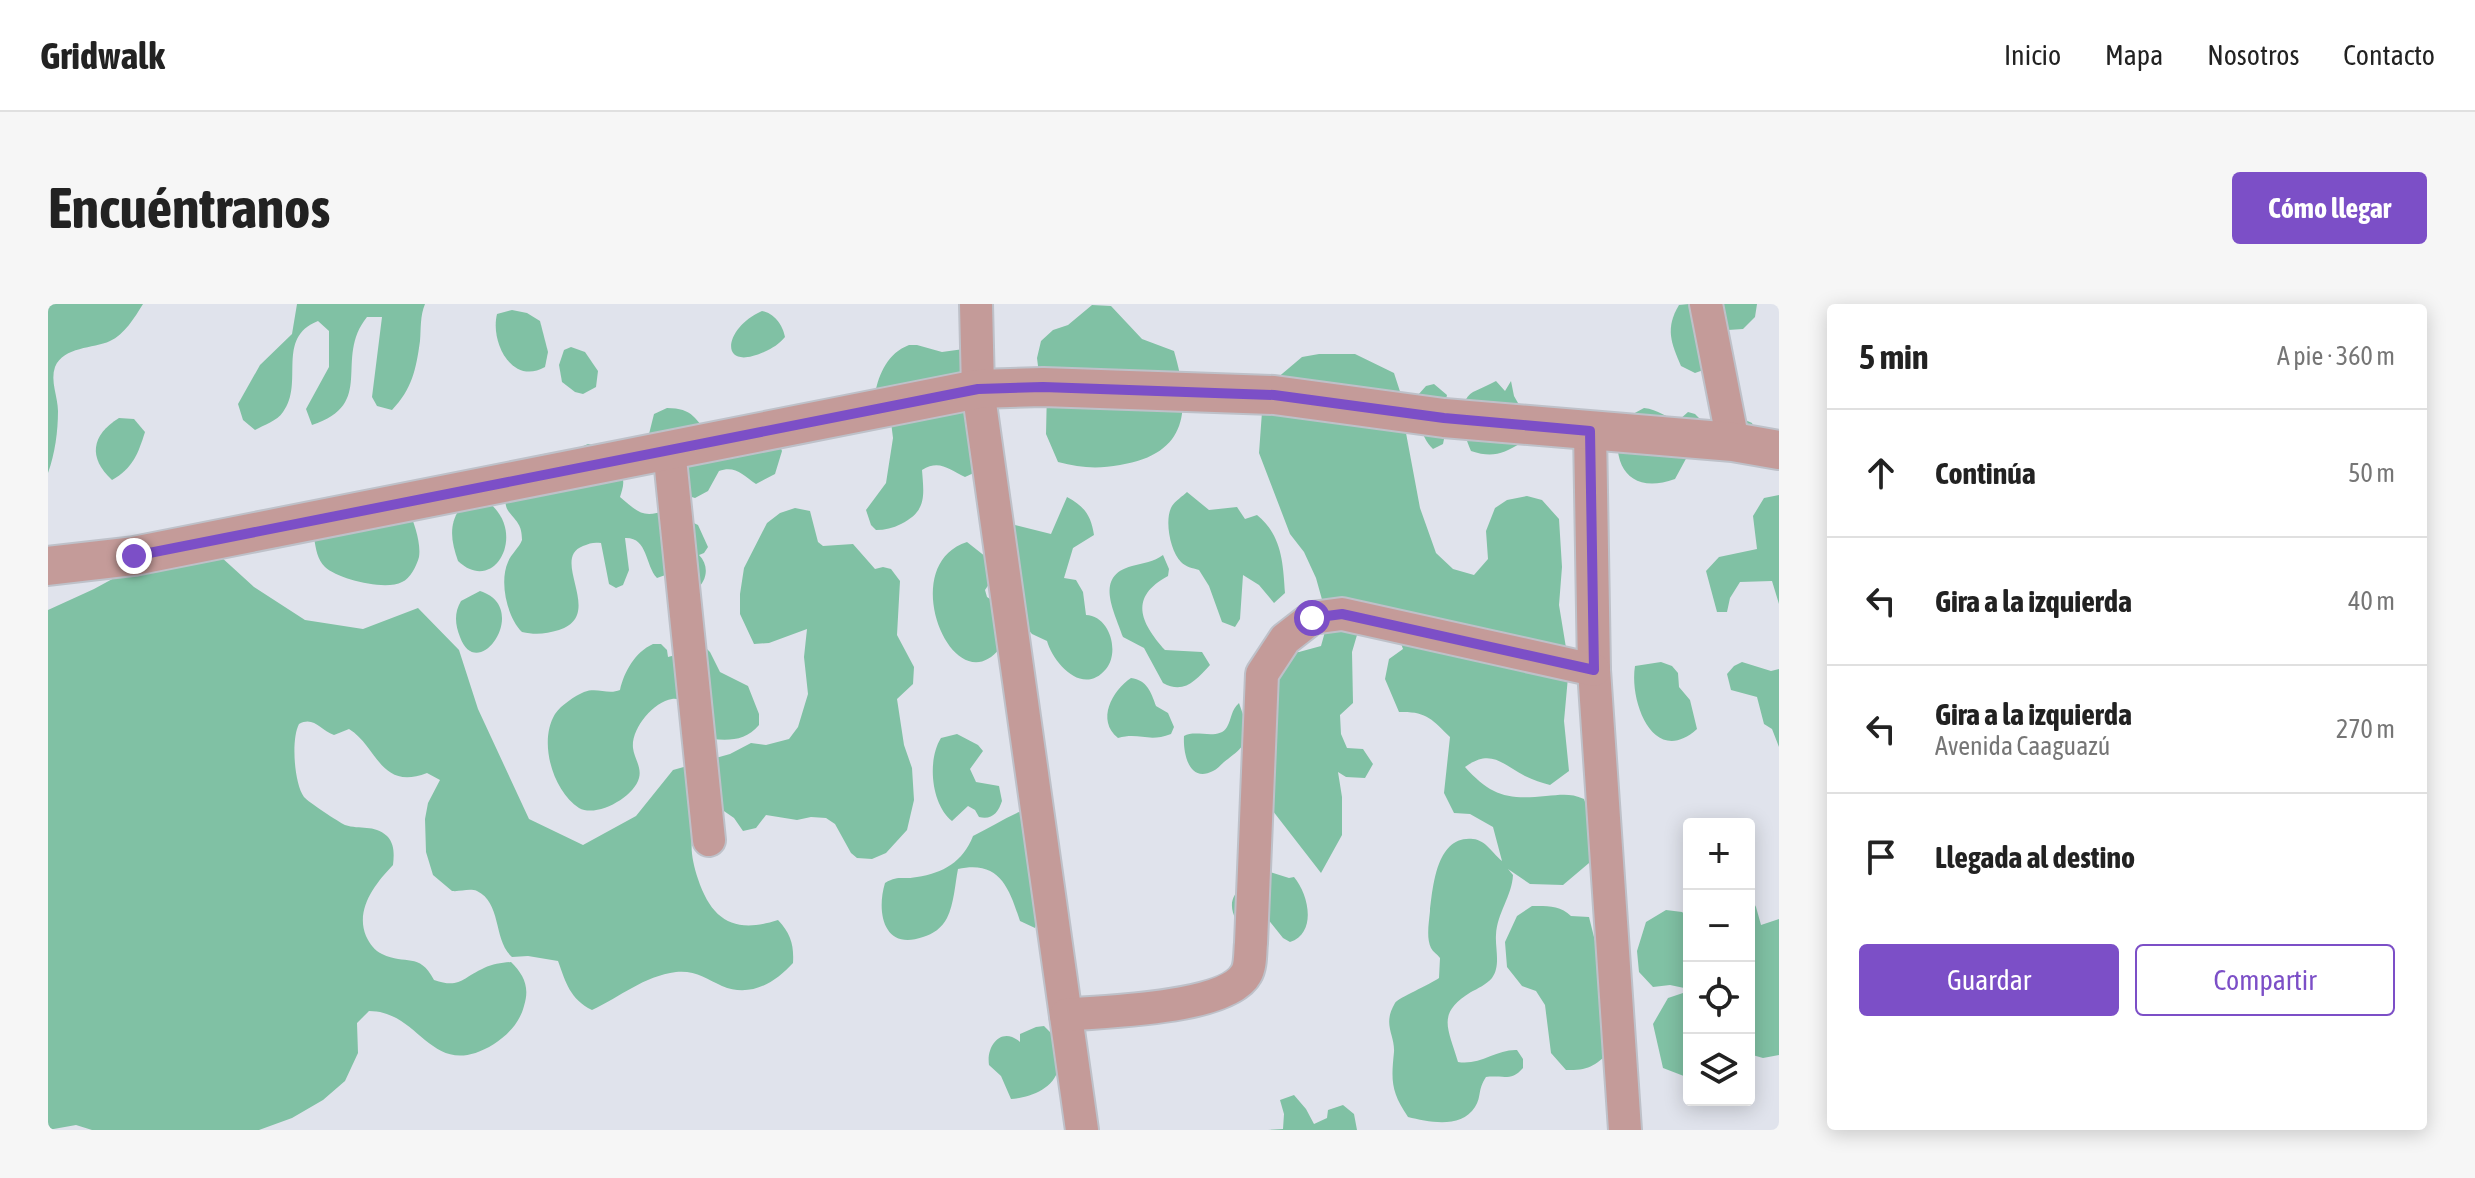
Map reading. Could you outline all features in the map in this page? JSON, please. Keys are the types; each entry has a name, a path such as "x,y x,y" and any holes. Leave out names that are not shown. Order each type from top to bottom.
{"street":[{"path":"976,304 978,389 1082,1130"},
{"path":"1706,304 1733,442"},
{"path":"48,566 134,556 978,389 1043,387 1274,395 1444,418 1733,442 1779,450"},
{"path":"1590,431 1594,670 1625,1130"},
{"path":"669,449 709,840"},
{"path":"1066,1015 1187,1003 1228,992 1247,973 1251,943 1262,674 1285,639 1312,618 1342,614 1594,670"}],"green space":[{"path":"48,304 143,304 120,335 103,344 65,355 55,367 57,426 48,473"},
{"path":"297,304 425,304 415,370 409,387 392,410 377,406 372,397 382,317 367,317 353,349 349,393 332,416 312,425 306,409 329,367 329,331 318,321 297,338 292,388 283,412 255,430 243,420 238,404 260,365 292,334"},
{"path":"1689,304 1701,330 1709,368 1695,373 1681,366 1671,336 1672,321 1679,305"},
{"path":"1718,304 1757,304 1755,317 1743,329 1728,330 1716,320"},
{"path":"1092,305 1111,306 1142,339 1174,351 1182,392 1183,410 1179,426 1160,451 1143,459 1104,467 1081,467 1058,462 1046,434 1047,389 1039,374 1037,358 1041,341 1053,330 1068,325"},
{"path":"512,310 527,313 540,321 548,352 545,367 523,371 513,366 500,348 497,314"},
{"path":"762,311 777,320 785,337 764,352 739,357 731,345 734,337 749,318"},
{"path":"909,345 942,352 971,348 1000,401 998,416 978,471 965,477 934,465 922,470 923,495 916,514 898,525 876,530 866,510 886,483 893,438 891,422 875,394 886,365 895,353"},
{"path":"571,347 585,352 598,371 596,387 583,394 562,382 559,365 564,350"},
{"path":"1355,354 1394,373 1406,410 1406,433 1420,508 1436,553 1453,569 1474,575 1488,559 1486,531 1495,508 1507,500 1527,496 1542,500 1559,519 1562,567 1559,605 1569,666 1564,721 1569,771 1550,785 1489,758 1474,761 1465,767 1483,784 1501,794 1521,797 1565,795 1584,799 1595,830 1589,863 1563,885 1530,884 1508,869 1513,875 1512,883 1497,927 1495,973 1453,1007 1448,1030 1458,1062 1473,1062 1517,1050 1523,1059 1523,1068 1511,1076 1486,1077 1475,1107 1462,1119 1453,1121 1435,1122 1408,1117 1402,1108 1394,1086 1391,1011 1397,1001 1439,978 1440,958 1431,948 1428,930 1435,876 1444,853 1461,840 1473,839 1486,845 1502,861 1493,827 1470,814 1454,813 1444,793 1450,737 1428,717 1399,712 1385,679 1389,659 1403,649 1394,624 1369,626 1357,635 1352,652 1353,703 1340,715 1341,734 1347,748 1363,749 1373,764 1365,778 1346,777 1338,772 1342,797 1342,835 1321,873 1266,802 1270,655 1321,646 1328,621 1316,578 1304,552 1290,534 1259,453 1263,398 1276,379 1302,357"},
{"path":"1496,381 1505,391 1511,381 1514,396 1541,443 1536,446 1521,443 1491,454 1471,451 1464,428 1464,404 1473,392"},
{"path":"1434,384 1447,395 1443,444 1433,449 1422,431 1418,395 1426,386"},
{"path":"667,408 688,412 710,438 769,418 782,451 775,474 756,484 739,472 725,469 719,471 708,491 695,498 672,491 648,438 654,414"},
{"path":"1644,408 1679,420 1688,412 1695,414 1705,424 1743,419 1752,423 1757,436 1688,455 1675,479 1645,483 1626,472 1618,450 1620,421"},
{"path":"119,418 134,419 145,432 134,460 112,480 99,463 96,447 103,432"},
{"path":"588,444 603,452 616,467 623,482 620,497 632,507 646,514 666,510 698,525 708,547 699,555 706,568 705,577 696,590 671,573 657,578 638,542 625,538 629,570 623,585 616,588 609,584 601,543 590,543 574,553 572,562 578,612 572,623 550,632 522,632 512,618 506,599 505,570 522,540 520,527 506,506 507,492 526,459 543,454 567,453"},
{"path":"394,488 402,491 418,541 419,557 408,578 394,584 374,584 340,576 325,567 314,538 357,493"},
{"path":"1187,492 1209,510 1237,507 1245,519 1257,515 1272,531 1276,541 1282,560 1285,593 1274,603 1259,585 1243,575 1240,619 1235,627 1222,622 1209,586 1199,570 1183,564 1171,543 1168,527 1170,512 1173,504"},
{"path":"1779,495 1779,604 1772,581 1740,582 1730,598 1727,612 1717,612 1706,571 1719,557 1757,549 1753,516 1764,498"},
{"path":"1067,497 1086,512 1094,535 1073,548 1064,578 1076,580 1083,592 1086,615 1101,621 1107,628 1112,645 1106,669 1088,680 1070,674 1062,667 1047,641 1032,634 1016,616 1007,523 1051,534"},
{"path":"488,502 500,515 506,543 502,556 494,566 484,571 472,570 458,561 453,542 453,522 459,510"},
{"path":"795,508 810,511 818,542 823,546 853,544 875,569 891,569 900,581 897,635 914,667 913,684 897,699 904,745 912,768 914,800 907,830 886,853 872,859 857,858 851,853 835,824 826,818 797,820 766,815 756,828 743,831 734,818 721,809 698,819 693,834 692,856 710,905 718,914 737,924 763,924 778,920 789,935 793,963 778,977 761,986 742,990 722,986 695,974 664,974 592,1010 574,995 558,961 512,957 506,950 494,913 485,897 474,890 452,891 433,875 426,852 425,819 428,803 440,780 427,773 411,777 389,772 349,729 334,735 313,723 304,722 299,724 294,750 298,782 304,797 345,825 382,832 393,846 393,865 374,889 365,907 363,926 371,944 391,957 423,965 434,980 450,983 487,967 511,962 526,987 526,999 516,1023 494,1044 473,1054 455,1055 441,1051 387,1014 369,1011 357,1023 358,1053 345,1081 323,1100 292,1118 259,1130 92,1130 76,1125 48,1130 48,610 149,559 209,546 254,587 305,620 363,629 418,608 459,650 478,709 529,819 583,845 636,816 673,770 730,754 751,743 766,745 789,739 798,727 808,694 804,657 807,629 769,643 754,644 740,614 744,568 767,523 780,513"},
{"path":"967,542 986,557 993,578 985,590 987,597 993,601 1000,648 982,661 965,660 950,646 939,626 933,601 935,577 946,556"},
{"path":"1163,555 1169,569 1168,576 1148,592 1143,601 1142,610 1149,630 1165,650 1202,652 1210,665 1183,687 1163,683 1144,648 1123,637 1110,595 1113,578 1120,571"},
{"path":"480,591 495,600 501,612 501,626 488,648 478,653 468,650 460,637 456,619 461,601"},
{"path":"653,644 661,644 667,650 668,657 705,647 720,672 748,686 759,714 759,725 738,738 712,739 696,705 678,699 665,701 639,725 633,741 640,774 636,785 623,798 605,808 579,808 555,778 548,752 550,725 561,707 584,692 620,690 631,663"},
{"path":"1661,662 1672,666 1678,673 1679,687 1690,700 1697,729 1682,739 1668,741 1657,736 1648,726 1636,697 1635,666"},
{"path":"1742,662 1771,671 1779,669 1779,747 1772,729 1764,724 1757,697 1731,690 1727,674"},
{"path":"1131,678 1145,684 1156,706 1168,713 1174,727 1171,734 1156,738 1118,738 1111,731 1107,715 1109,706 1118,690"},
{"path":"1239,703 1246,731 1242,746 1215,770 1205,774 1193,770 1186,757 1184,736 1223,731"},
{"path":"957,734 983,751 970,769 976,782 999,786 1002,801 991,816 979,817 968,806 952,821 939,804 933,781 934,758 941,738"},
{"path":"1035,806 1040,912 1035,928 1020,921 1001,879 984,869 972,867 958,869 949,912 937,930 910,940 891,934 883,917 885,883 944,869 964,853 973,836"},
{"path":"1267,871 1294,877 1304,893 1307,922 1299,937 1290,942 1267,918 1236,920 1232,911 1234,896 1239,890"},
{"path":"1755,905 1761,925 1779,919 1779,1055 1763,1058 1755,1056"},
{"path":"1532,906 1553,907 1571,916 1589,917 1600,961 1611,1050 1586,1068 1566,1070 1551,1053 1545,1005 1536,991 1522,986 1507,967 1505,942 1517,916"},
{"path":"1666,910 1683,913 1683,988 1670,985 1653,987 1639,972 1637,951 1646,922"},
{"path":"1683,993 1683,1076 1663,1068 1653,1024 1668,998"},
{"path":"1044,1026 1055,1037 1059,1061 1056,1076 1040,1091 1011,1099 1001,1076 989,1065 990,1051 1001,1037 1007,1036 1020,1042 1020,1034"},
{"path":"1294,1095 1314,1124 1327,1118 1328,1110 1343,1105 1354,1114 1357,1130 1268,1130 1283,1129 1284,1114 1280,1100"}],"route":[{"path":"134,556 978,389 1043,387 1274,395 1444,418 1590,431 1594,670 1342,614 1312,618"}]}
